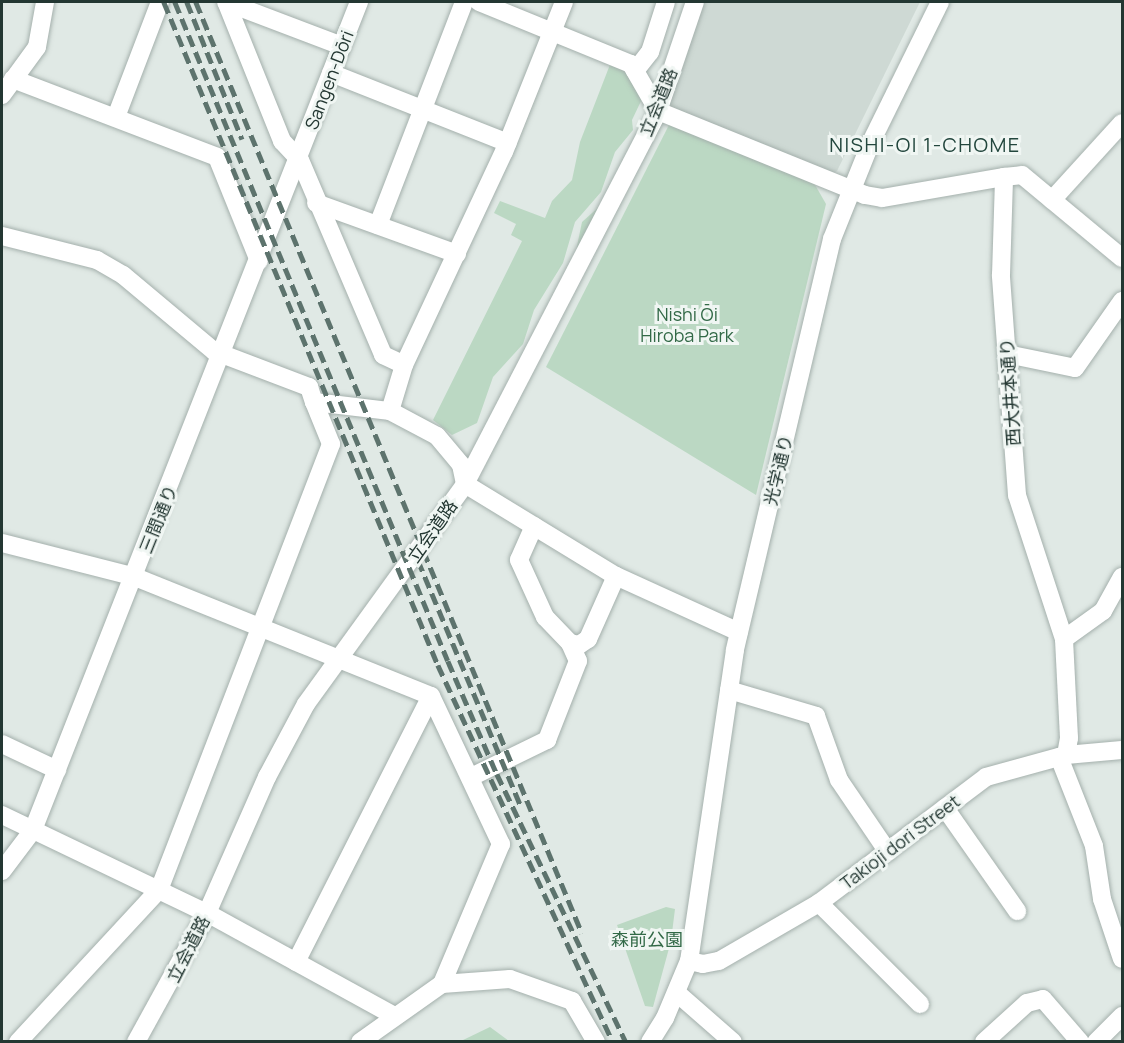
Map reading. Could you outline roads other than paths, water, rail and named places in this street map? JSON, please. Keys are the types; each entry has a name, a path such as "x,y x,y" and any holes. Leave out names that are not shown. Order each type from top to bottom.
{"street":[{"path":"2,95 39,41 45,2"},
{"name":"Sangen-Dōri","path":"300,160 359,2"},
{"path":"378,225 464,2"},
{"path":"479,2 631,64 658,111 852,189 882,198 1022,175 1122,258"},
{"path":"390,411 404,365 508,143 564,2"},
{"path":"635,71 650,52 666,2"},
{"name":"立会道路","path":"136,1041 207,914 267,777 306,704 435,525 443,522 465,484 658,111 695,2"},
{"name":"光学通り","path":"650,1041 677,993 689,961 739,632 832,239 852,189 940,2"},
{"path":"226,3 342,46"},
{"path":"226,3 282,141 300,160 383,355 404,365"},
{"path":"116,117 154,7"},
{"path":"331,74 508,143"},
{"path":"13,79 217,157 259,261"},
{"path":"1052,200 1122,123"},
{"name":"三間通り","path":"2,871 33,830 300,160"},
{"name":"西大井本通り","path":"1004,177 1001,275 1017,495 1064,639 1069,738 1063,756"},
{"path":"316,202 457,254"},
{"path":"2,236 97,260 123,275 221,356 309,387 331,444 159,890 18,1041"},
{"path":"1007,354 1075,368 1122,301"},
{"path":"314,402 390,411 437,436 461,465 465,484 616,576 684,610 739,632"},
{"path":"471,777 547,740 578,661 570,643 545,617 519,560 534,526"},
{"path":"2,543 135,577 341,657 431,696 501,844 442,984"},
{"path":"570,643 579,645 588,639 616,576"},
{"path":"1064,639 1103,611 1122,577"},
{"path":"729,690 816,716 839,780 888,852"},
{"path":"296,962 431,696"},
{"path":"2,744 57,770"},
{"name":"Takioji dori Street","path":"689,961 719,961 819,903 986,777 1063,756 1122,750"},
{"path":"1063,756 1094,846 1102,899 1122,959"},
{"path":"945,808 1017,911"},
{"path":"2,815 207,914 394,1016"},
{"path":"819,903 920,1004"},
{"path":"360,1041 442,984 510,979 573,1001 596,1041"},
{"path":"677,993 733,1041"},
{"path":"984,1041 1027,1003 1042,999 1080,1041"},
{"path":"1096,1041 1122,1016"}],"railway":[{"path":"164,2 438,665 613,1042"},
{"path":"175,2 497,774 626,1042"},
{"path":"187,2 242,139"},
{"path":"196,2 582,933"},
{"path":"418,560 521,806"}],"district":[{"name":"NISHI-OI 1-CHOME","path":"925,144"}],"park label":[{"name":"Nishi Ōi Hiroba Park","path":"687,325"},
{"name":"森前公園","path":"647,939"}]}
